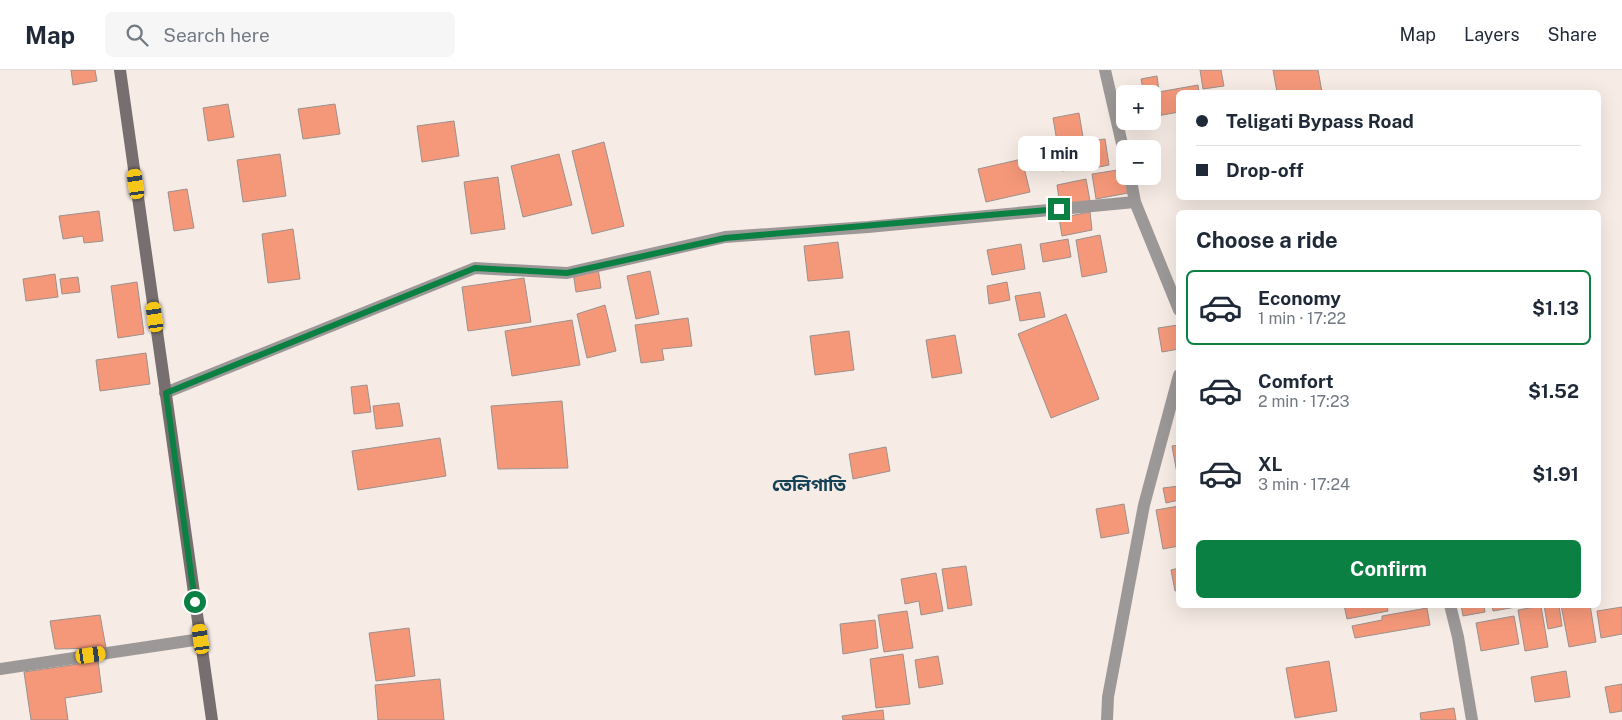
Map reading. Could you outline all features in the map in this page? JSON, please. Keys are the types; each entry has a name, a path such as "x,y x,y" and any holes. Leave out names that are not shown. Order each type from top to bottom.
{"main road":[{"path":"120,70 212,720"}],"street":[{"path":"1105,70 1121,140"},
{"path":"1132,185 1135,202 1176,303"},
{"path":"166,393 475,268 567,273 725,238 1135,202"},
{"path":"1106,720 1108,697 1144,505 1176,385"},
{"path":"1451,608 1458,637 1472,720"},
{"path":"0,668 201,639"}],"building":[{"path":"71,70 95,70 97,81 73,85"},
{"path":"1200,70 1221,70 1224,86 1203,89"},
{"path":"1273,70 1318,70 1322,90 1277,90"},
{"path":"1157,76 1158,85 1142,85 1141,79"},
{"path":"1198,85 1199,90 1176,90 1176,113 1161,115 1161,92"},
{"path":"228,104 234,137 208,141 203,108"},
{"path":"335,104 340,134 303,139 298,109"},
{"path":"1079,113 1088,167 1062,171 1053,118"},
{"path":"454,121 459,156 422,162 417,126"},
{"path":"1105,139 1109,165 1094,168 1090,141"},
{"path":"604,142 624,226 592,234 572,151"},
{"path":"280,154 286,196 243,202 237,160"},
{"path":"559,154 572,205 523,217 511,166"},
{"path":"1022,159 1030,192 986,202 978,169"},
{"path":"1116,170 1116,185 1127,185 1128,193 1096,199 1092,174"},
{"path":"498,177 505,229 471,234 464,182"},
{"path":"1086,179 1090,201 1060,206 1057,185"},
{"path":"187,189 194,228 174,231 168,192"},
{"path":"99,211 103,241 84,243 83,236 63,239 59,216"},
{"path":"1090,212 1092,230 1062,236 1059,218"},
{"path":"293,229 300,279 268,283 262,234"},
{"path":"1100,235 1107,272 1082,277 1076,240"},
{"path":"1068,239 1071,257 1043,262 1040,244"},
{"path":"838,242 843,278 808,281 804,246"},
{"path":"1021,244 1025,269 992,275 987,250"},
{"path":"598,268 601,288 576,292 573,272"},
{"path":"650,271 659,314 636,319 627,276"},
{"path":"55,274 58,297 26,301 23,279"},
{"path":"78,277 80,292 62,294 60,279"},
{"path":"524,278 531,322 468,331 462,287"},
{"path":"137,282 144,334 118,338 111,286"},
{"path":"1007,282 1010,300 989,304 987,286"},
{"path":"1040,292 1045,317 1020,321 1015,296"},
{"path":"605,305 616,351 587,358 577,314"},
{"path":"1066,314 1099,399 1051,418 1018,334"},
{"path":"688,318 692,346 662,349 664,360 641,363 635,325"},
{"path":"572,320 580,365 512,376 505,331"},
{"path":"1176,325 1176,350 1162,352 1158,328"},
{"path":"849,331 854,370 815,375 810,336"},
{"path":"955,335 962,373 932,378 926,340"},
{"path":"146,353 150,384 100,391 96,360"},
{"path":"367,385 371,412 354,414 351,387"},
{"path":"562,401 568,468 498,469 491,406"},
{"path":"399,403 403,426 376,429 373,406"},
{"path":"440,438 446,476 358,490 352,451"},
{"path":"1176,445 1176,468 1172,446"},
{"path":"886,447 890,471 853,479 849,454"},
{"path":"1176,486 1176,501 1166,503 1163,488"},
{"path":"1124,504 1129,533 1101,538 1096,509"},
{"path":"1176,507 1176,547 1163,549 1156,510"},
{"path":"966,566 972,605 948,609 942,569"},
{"path":"1176,569 1175,591 1171,570"},
{"path":"936,573 943,611 921,615 919,601 905,604 901,579"},
{"path":"1622,607 1622,634 1601,638 1597,611"},
{"path":"1345,608 1388,608 1388,611 1347,619"},
{"path":"1427,608 1430,625 1355,638 1352,626 1382,620 1382,616"},
{"path":"1462,608 1484,608 1485,612 1463,616"},
{"path":"1492,608 1510,608 1493,611"},
{"path":"1541,608 1548,647 1525,651 1518,610"},
{"path":"1544,608 1559,608 1562,626 1548,629"},
{"path":"1562,608 1590,608 1596,642 1569,647"},
{"path":"907,611 913,648 884,652 878,615"},
{"path":"100,615 106,648 55,649 50,621"},
{"path":"1514,616 1519,644 1481,651 1476,623"},
{"path":"875,620 878,648 843,654 840,624"},
{"path":"409,628 415,676 376,681 369,633"},
{"path":"903,654 910,704 876,708 870,659"},
{"path":"938,656 943,684 919,688 915,660"},
{"path":"98,661 102,692 65,698 68,720 31,720 24,672"},
{"path":"1329,661 1337,711 1295,718 1286,668"},
{"path":"1566,671 1570,697 1535,702 1531,677"},
{"path":"440,679 444,720 378,720 375,685"},
{"path":"1622,684 1622,711 1610,713 1605,687"},
{"path":"1454,708 1456,720 1421,720 1420,713"},
{"path":"883,710 884,720 843,720 842,716"}],"district":[{"name":"তেলিগাতি","path":"809,484"}],"route":[{"path":"195,602 166,393 475,268 567,273 725,238 1059,209"}]}
